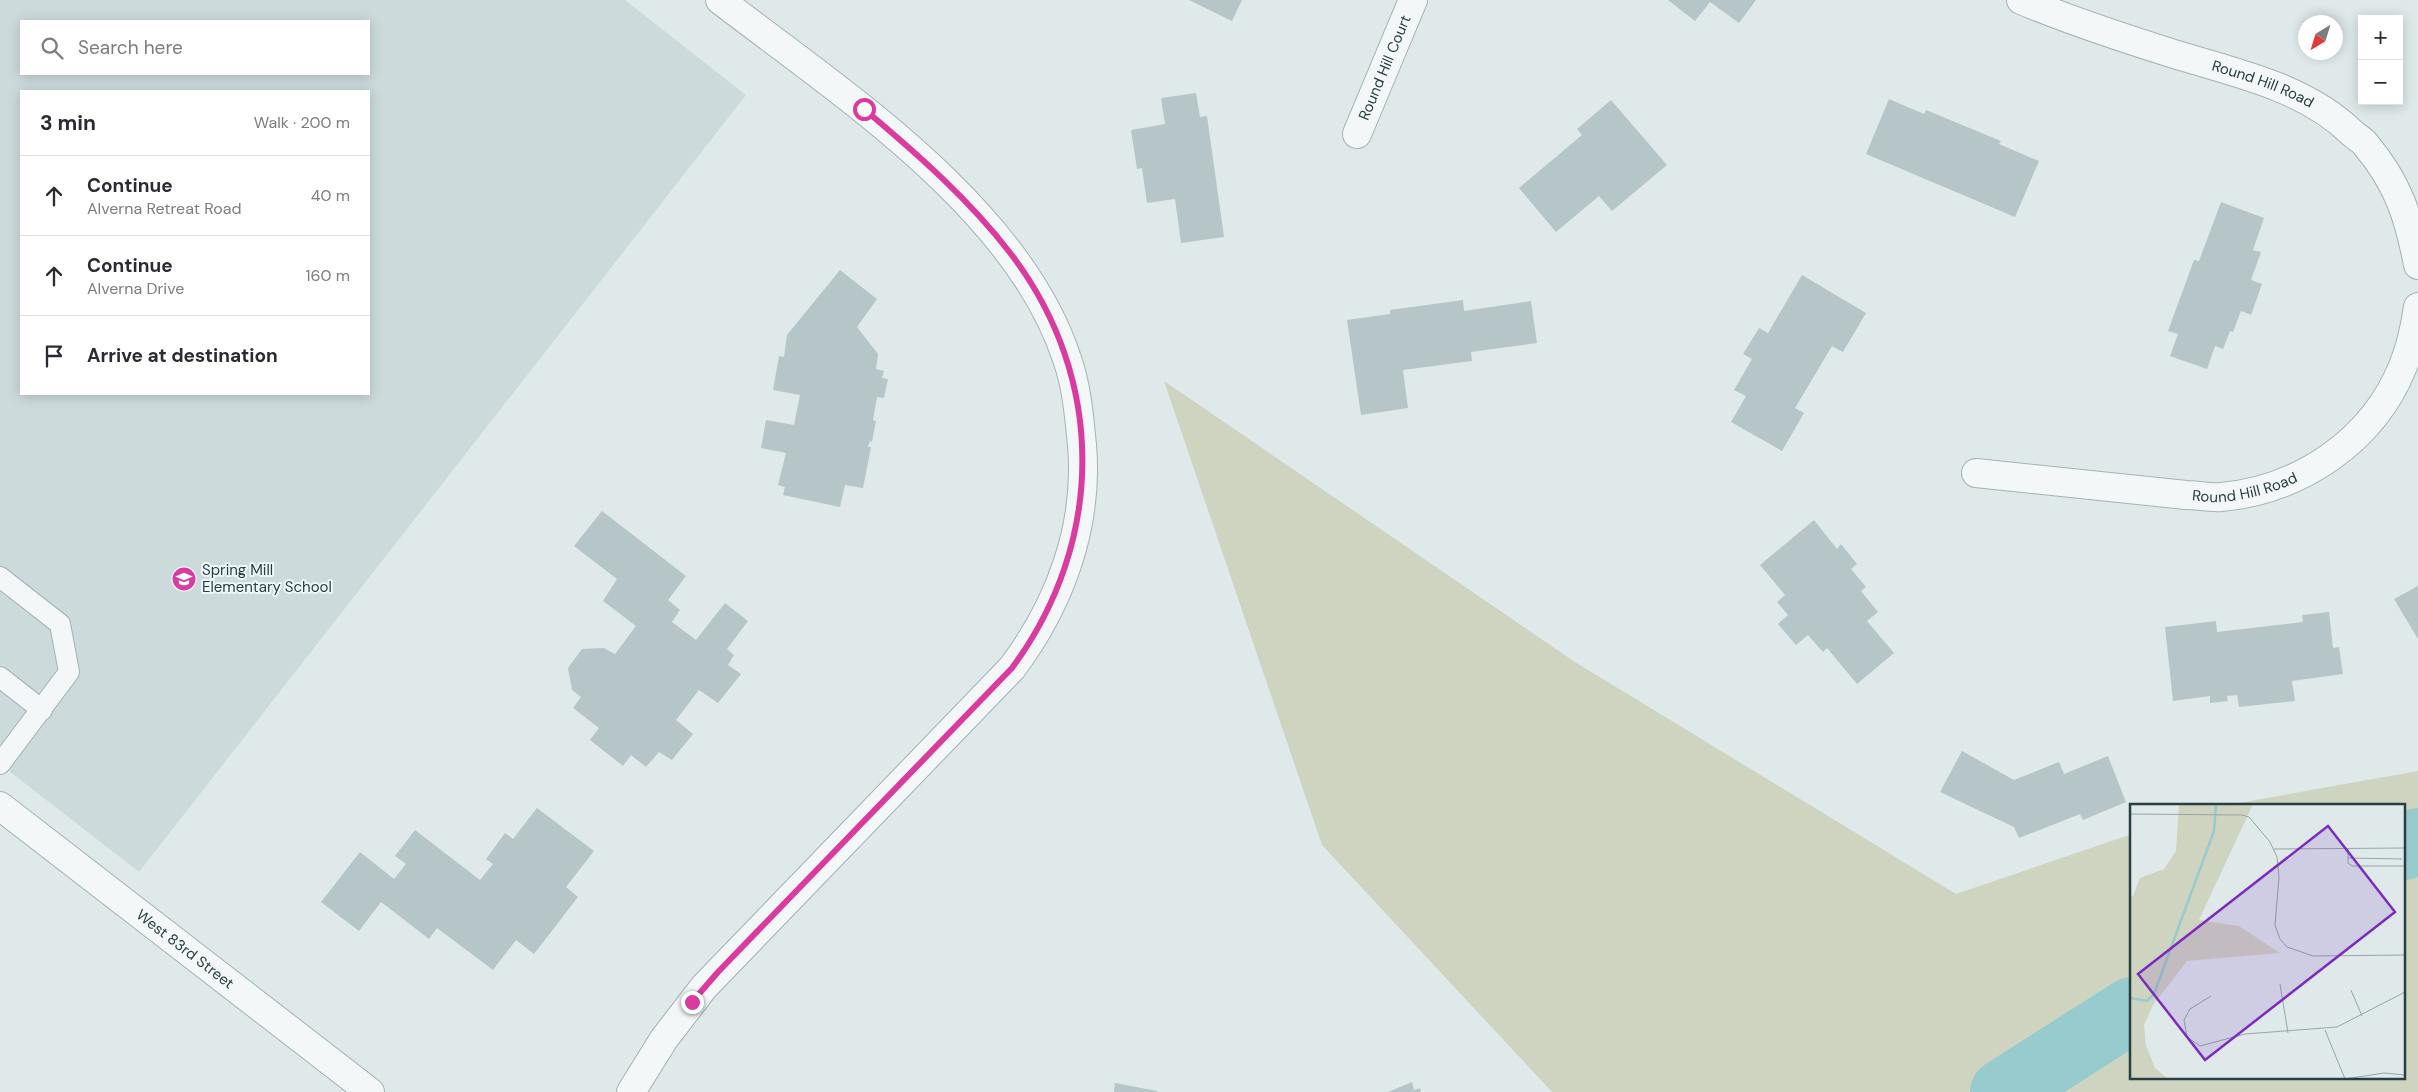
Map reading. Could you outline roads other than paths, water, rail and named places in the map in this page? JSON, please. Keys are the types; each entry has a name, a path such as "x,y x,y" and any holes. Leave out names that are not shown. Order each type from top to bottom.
{"street":[{"path":"631,1092 664,1040 704,987 1002,681 1033,638 1049,609 1068,561 1082,494 1084,460 1081,426 1068,359 1048,312 1027,277 1005,248 924,160 864,109 720,0"},
{"name":"Round Hill Court","path":"1357,134 1413,0"},
{"name":"Round Hill Road","path":"2021,0 2107,33 2282,88 2313,102 2341,121 2366,144 2386,171 2408,217 2418,265"},
{"name":"Round Hill Road","path":"1976,473 2219,497 2253,492 2285,482 2330,458 2356,436 2378,411 2404,365 2418,307"},
{"name":"West 83rd Street","path":"0,806 370,1092"}],"lane":[{"path":"0,577 60,624 69,672 0,764"},
{"path":"0,677 42,710"}],"waterway":[{"path":"2406,846 2418,841"},
{"path":"2003,1092 2130,1011"}],"place":[{"name":"Spring Mill Elementary School","path":"184,579"}]}
